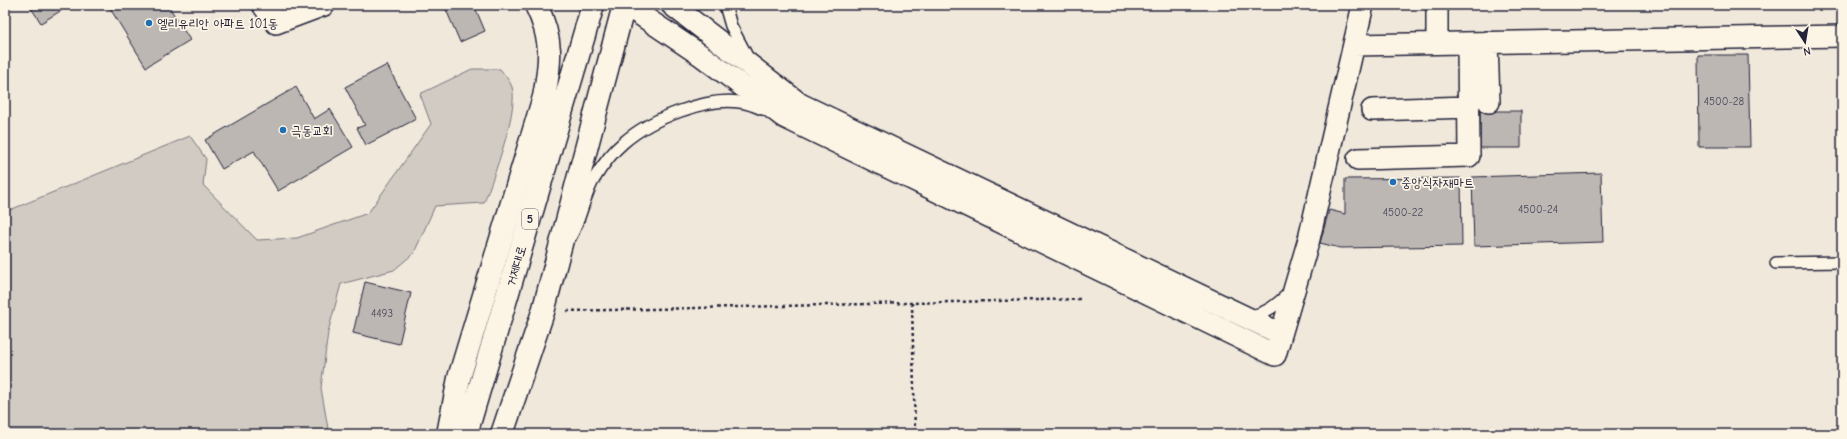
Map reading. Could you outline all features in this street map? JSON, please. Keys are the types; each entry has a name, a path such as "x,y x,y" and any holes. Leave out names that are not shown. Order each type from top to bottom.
{"main road":[{"path":"448,434 459,378 544,97 549,71 550,46 542,18 536,5"},
{"name":"거제대로","path":"466,434 593,5"},
{"path":"502,434 543,312 625,5"}],"street":[{"path":"263,5 276,23 324,5"},
{"path":"625,5 702,56 784,117 1275,355 1309,239 1363,5"},
{"path":"672,5 800,104 1281,334"},
{"path":"1437,5 1437,44"},
{"path":"1354,45 1842,36"},
{"path":"1477,42 1489,102"},
{"path":"1358,159 1469,156 1469,107 1477,42"},
{"path":"1372,110 1469,107"}],"lane":[{"path":"724,5 731,26 752,66"},
{"path":"557,259 578,224 593,180 607,160 623,143 643,130 663,118 714,102 745,103 784,117"},
{"path":"1776,263 1842,262"},
{"path":"1244,317 1257,315 1266,311 1283,299 1295,287"}],"path":[{"path":"543,312 1081,299"},
{"path":"912,303 915,434"}],"shaded area":[{"path":"472,69 500,69 512,87 513,98 509,127 484,203 435,206 414,253 394,270 341,284 328,332 321,388 329,434 5,434 5,212 190,136 206,159 203,185 257,240 297,238 368,213 431,124 420,94"}],"building":[{"path":"29,5 70,5 41,23"},
{"name":"엘리유리안 아파트 101동","path":"108,5 168,5 190,40 146,67"},
{"path":"444,5 474,5 485,31 460,42"},
{"path":"1698,55 1748,55 1750,147 1699,147"},
{"path":"387,65 416,119 366,145 357,128 365,125 345,87"},
{"name":"극동교회","path":"296,87 314,119 330,109 353,147 278,191 254,151 222,169 205,140"},
{"path":"1480,111 1521,111 1521,148 1480,148"},
{"path":"1601,173 1603,242 1474,246 1472,177"},
{"path":"1461,178 1462,246 1340,248 1320,243 1329,210 1345,214 1345,179"},
{"path":"365,282 411,293 399,344 353,333"}],"place":[{"name":"엘리유리안 아파트 101동","path":"149,23"},
{"name":"극동교회","path":"283,130"},
{"name":"중앙식자재마트","path":"1393,182"}]}
